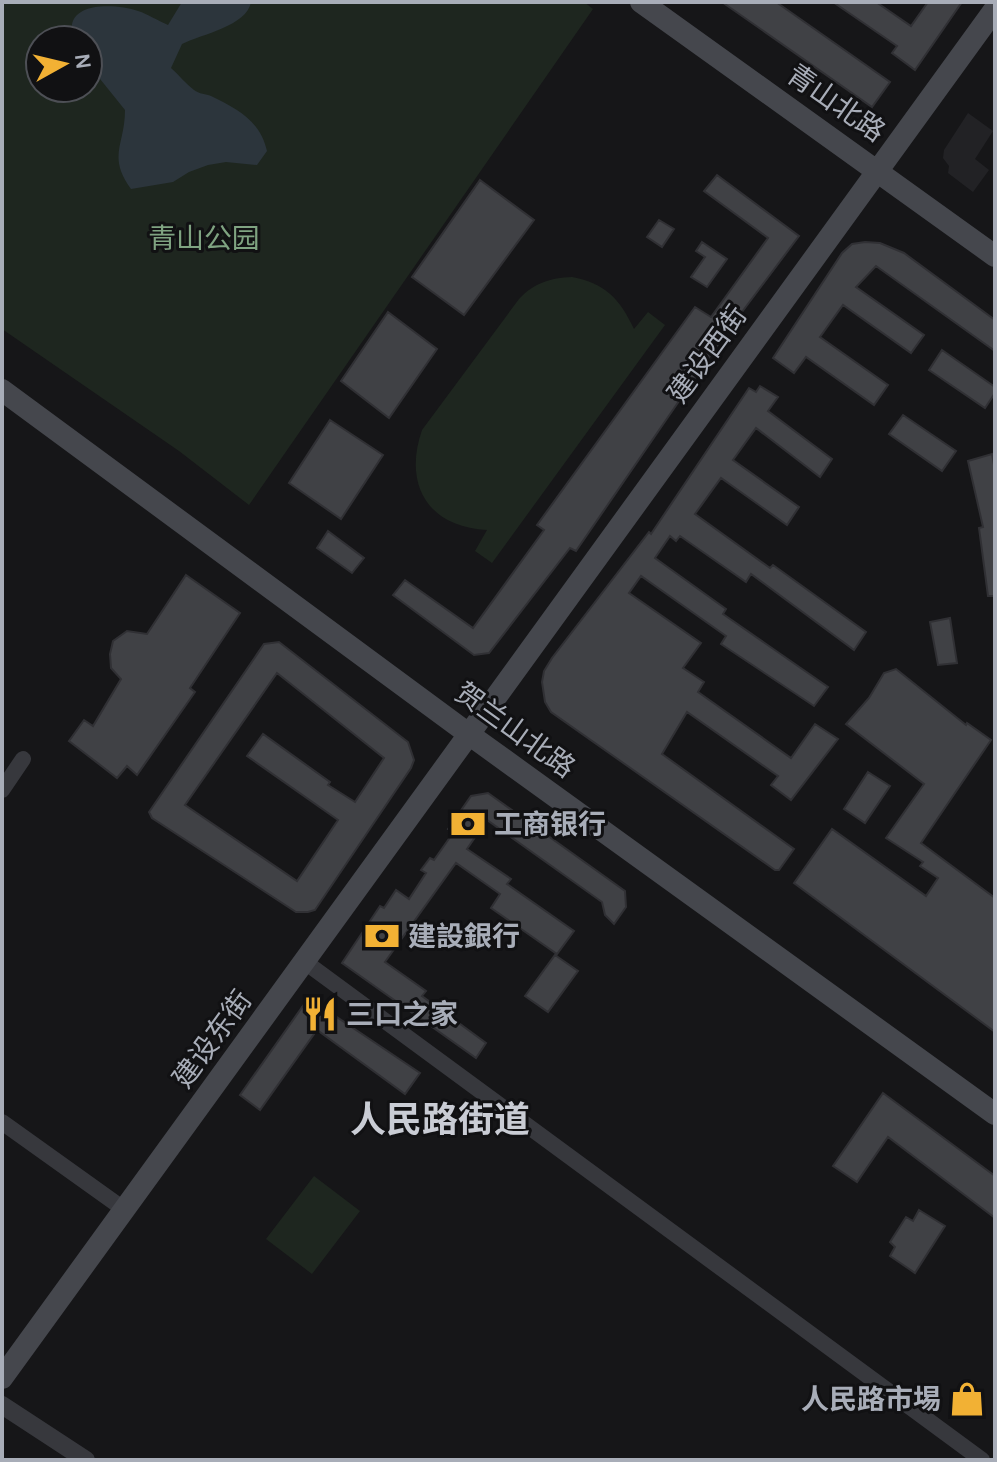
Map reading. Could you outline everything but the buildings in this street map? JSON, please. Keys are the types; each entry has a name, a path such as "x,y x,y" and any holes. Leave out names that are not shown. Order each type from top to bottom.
{"main road":[{"name":"青山北路","path":"641,2 995,256"},
{"name":"建设西街","path":"470,735 995,9"},
{"name":"贺兰山北路","path":"2,390 470,735 995,1114"},
{"name":"建设东街","path":"2,1378 470,735"}],"street":[{"path":"2,790 23,759"},
{"path":"305,962 982,1460"},
{"path":"2,1122 125,1210"},
{"path":"2,1405 86,1460"}],"shaded area":[{"path":"182,2 251,2 248,10 233,23 182,44 171,68 196,91 221,101 253,123 267,151 257,165 226,162 208,165 173,182 131,189 120,168 119,159 125,110 104,84 104,24 73,24 82,12 104,6 128,8 168,25"},
{"path":"968,113 993,131 975,159 989,170 973,192 948,173 949,166 943,158 944,150"}],"green space":[{"name":"青山公园","path":"2,2 584,2 593,9 249,505 179,451 2,329"},
{"path":"572,277 594,283 610,294 634,329 648,312 665,325 492,563 475,551 487,530 449,521 435,512 425,500 416,468 422,430 519,299 543,282"},
{"path":"314,1176 360,1211 312,1274 266,1239"}],"place":[{"name":"工商银行","path":"468,824"},
{"name":"建設銀行","path":"382,936"},
{"name":"三口之家","path":"320,1014"},
{"name":"人民路市埸","path":"967,1399"}],"district":[{"name":"人民路街道","path":"440,1120"}]}
